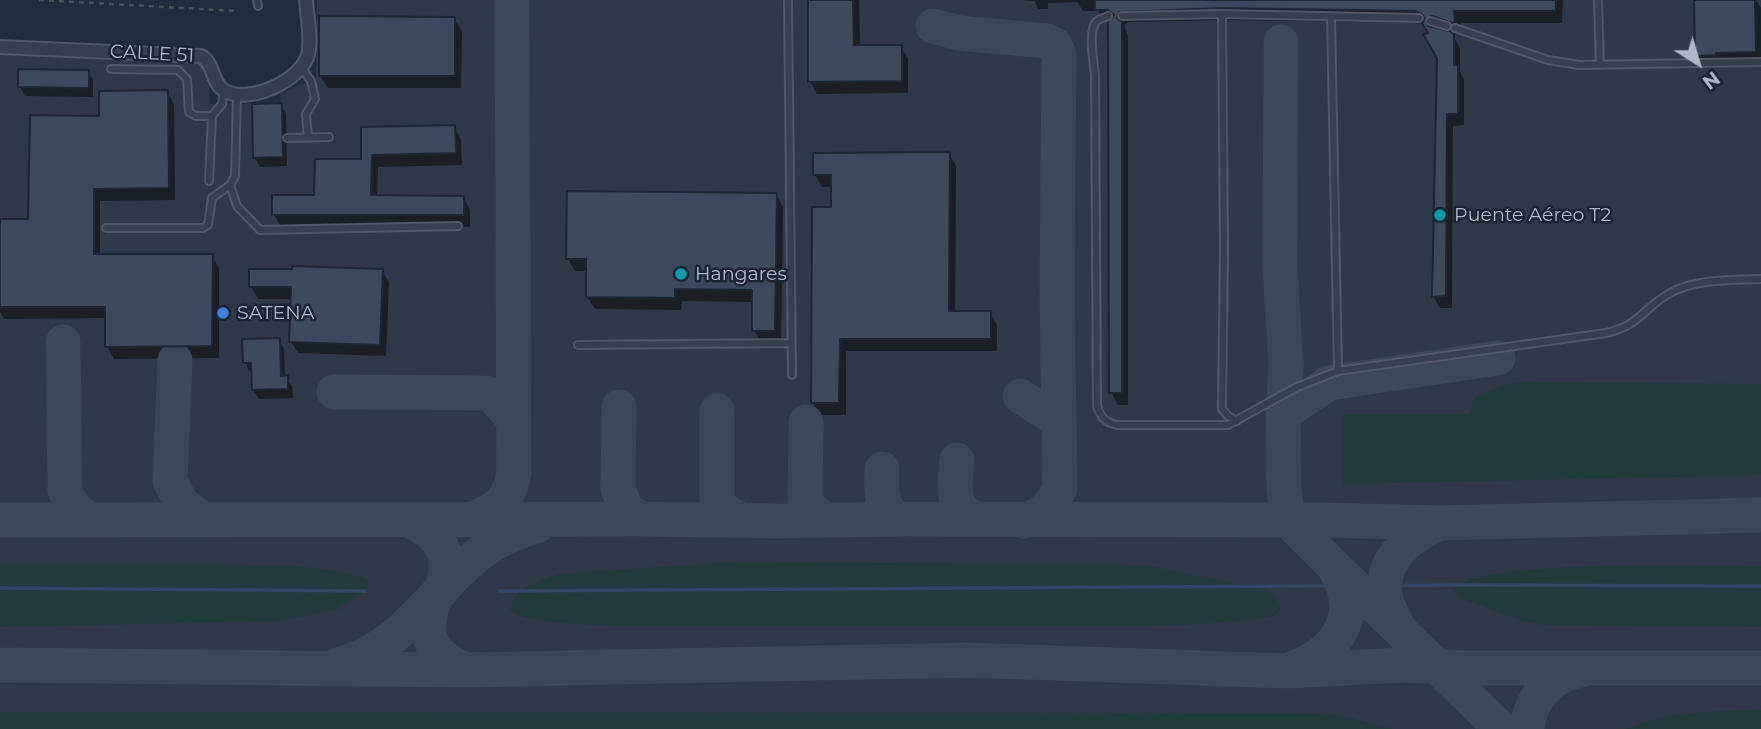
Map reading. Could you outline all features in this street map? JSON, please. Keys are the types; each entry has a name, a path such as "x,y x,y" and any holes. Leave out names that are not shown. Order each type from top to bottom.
{"street":[{"path":"230,92 250,94 282,83 301,67 309,48 306,0"},
{"name":"CALLE 51","path":"0,47 201,56 208,61 217,83 230,92"}],"lane":[{"path":"788,0 792,375"},
{"path":"1598,0 1600,65"},
{"path":"1222,14 1223,409 1237,421"},
{"path":"1122,16 1222,14 1419,18"},
{"path":"1108,16 1097,21 1092,39 1095,75 1097,406 1100,416 1107,423 1217,426 1237,421 1297,387 1338,371 1606,333 1631,325 1669,293 1681,288 1693,284 1761,279"},
{"path":"1331,18 1338,371"},
{"path":"1430,21 1555,61 1579,65 1761,62"},
{"path":"301,67 311,81 315,99 306,114 308,137"},
{"path":"111,69 178,70 187,79 189,112 196,116 212,116"},
{"path":"209,181 212,116 230,92"},
{"path":"106,228 206,227 210,222 212,198 230,185 235,176 230,92"},
{"path":"287,138 329,136"},
{"path":"230,185 237,206 260,230 458,226"},
{"path":"578,345 792,343"}],"path":[{"path":"39,0 237,11"}],"shaded area":[{"path":"317,0 1761,0 1761,729 0,729 0,54 198,62 204,65 209,75 209,104 281,103 280,93 316,78"}],"green space":[{"path":"1515,382 1761,384 1761,475 1343,484 1343,414 1469,414 1475,396"},
{"path":"735,562 1145,565 1268,590 1276,597 1280,609 1274,616 1239,621 1134,626 615,626 530,619 511,611 512,603 521,591 558,574"},
{"path":"0,564 279,565 324,569 366,578 369,584 366,591 336,610 277,621 0,627"},
{"path":"1648,565 1761,566 1761,627 1543,625 1520,620 1460,598 1452,591 1466,580 1499,573 1543,569"},
{"path":"1761,710 1761,729 1626,729 1675,715"},
{"path":"0,712 1316,713 1347,717 1393,729 0,729"}],"building":[{"path":"808,0 853,0 854,45 902,45 902,81 808,82"},
{"name":"Puente Aéreo T2","path":"1095,0 1556,0 1556,11 1454,11 1455,22 1452,23 1432,16 1425,19 1415,11 1222,8 1119,12 1117,18 1122,22 1122,393 1109,393 1108,22 1114,15 1108,10 1095,10"},
{"path":"1694,0 1755,0 1756,52 1695,56"},
{"path":"319,16 455,17 455,76 319,76"},
{"path":"1425,19 1428,26 1454,34 1454,65 1458,65 1458,114 1447,114 1446,296 1432,297 1437,58 1423,34 1428,33 1422,23"},
{"path":"18,69 89,70 89,88 18,87"},
{"path":"168,90 169,188 94,189 94,254 213,254 212,346 105,347 105,307 0,307 0,219 28,219 30,115 99,116 99,91"},
{"path":"282,103 283,157 253,158 252,104"},
{"path":"455,125 456,153 372,155 371,195 464,196 464,215 272,215 272,195 314,195 315,159 361,159 361,127"},
{"path":"950,152 949,311 991,311 991,339 840,339 839,403 811,403 812,207 831,207 831,175 813,175 813,153"},
{"name":"Hangares","path":"567,191 777,193 775,331 752,331 752,290 675,289 675,298 586,297 586,259 566,259"},
{"path":"292,266 383,269 380,345 289,342 291,287 249,287 249,269 292,269"},
{"path":"280,338 281,376 288,375 288,389 252,390 251,363 243,363 242,339"}],"waterway":[{"path":"500,591 1462,585 1761,586"},
{"path":"0,588 365,591"}],"taxiway":[{"path":"473,519 501,503 509,491 514,473 512,0"},
{"path":"933,26 959,33 1047,41 1055,45 1059,55 1057,293 1060,488 1046,509 1024,521"},
{"path":"1281,42 1280,268 1286,365 1283,414 1287,513 1297,530 1501,729"},
{"path":"63,342 65,490 75,508 92,520"},
{"path":"1283,414 1329,383 1498,358"},
{"path":"175,360 170,481 182,504 204,520"},
{"path":"334,392 486,393 493,396 513,419"},
{"path":"1020,396 1059,421"},
{"path":"619,407 618,489 627,511 644,519"},
{"path":"717,411 717,500 724,511 741,520"},
{"path":"806,422 805,501 814,512 828,520"},
{"path":"957,460 955,487 958,504 962,510 979,519"},
{"path":"882,469 885,504 888,510 900,519"},
{"path":"0,520 900,519 1322,520 1439,523 1761,515"},
{"path":"409,520 430,533 442,548 446,567 441,591"},
{"path":"1397,625 1386,599 1385,585 1391,562 1407,543 1439,523"},
{"path":"338,665 361,657 400,631 484,550 510,535 538,525"},
{"path":"1292,669 1322,652 1341,630 1347,602 1335,569"},
{"path":"435,599 429,623 432,642 444,658 466,670"},
{"path":"0,665 466,670 968,660 1286,671 1405,665 1462,668 1761,668"},
{"path":"1527,729 1532,708 1543,690 1559,677 1580,670"}],"place":[{"name":"Puente Aéreo T2","path":"1440,215"},
{"name":"Hangares","path":"681,274"},
{"name":"SATENA","path":"223,313"}]}
